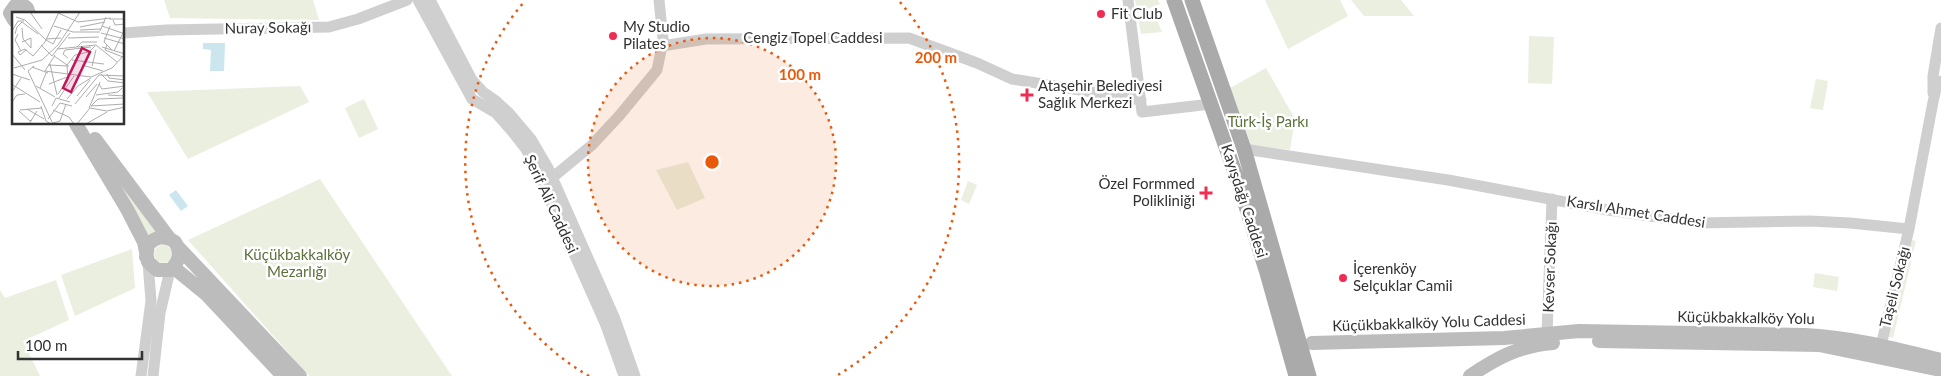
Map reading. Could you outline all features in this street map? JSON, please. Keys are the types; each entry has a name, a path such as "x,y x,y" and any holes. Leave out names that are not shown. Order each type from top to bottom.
{"main road":[{"name":"Kayışdağı Caddesi","path":"1174,0 1267,273 1296,376"},
{"name":"Kayışdağı Caddesi","path":"1192,0 1244,149 1296,329 1306,344"},
{"path":"77,125 127,209 144,242 147,259 157,270 171,269 206,294 283,376"},
{"path":"88,125 96,141 174,243 300,376"},
{"path":"147,259 148,245 152,241 163,237 174,243 179,258 171,269"},
{"name":"Küçükbakkalköy Yolu","path":"1547,334 1579,331 1830,336 1941,370"},
{"name":"Küçükbakkalköy Yolu Caddesi","path":"1306,344 1504,338 1547,334"},
{"path":"1504,338 1501,345 1503,352 1506,354"},
{"path":"1479,339 1490,350 1492,358 1489,362"},
{"name":"Küçükbakkalköy Yolu Caddesi","path":"1470,376 1489,362 1527,346 1576,341 1819,345 1880,351"},
{"path":"1291,360 1294,351 1306,344 1309,376"},
{"name":"Küçükbakkalköy Yolu","path":"1880,351 1941,360"}],"street":[{"name":"Nuray Sokağı","path":"125,33 166,30 328,27 358,19 407,0"},
{"name":"Şerif Ali Caddesi","path":"418,0 472,99 496,113 545,175 615,319 635,376"},
{"name":"Şerif Ali Caddesi","path":"430,0 472,80 483,92 509,113 531,139 605,323 624,376"},
{"path":"545,175 592,145 657,70 664,39 659,0"},
{"path":"1128,0 1142,112 1211,104"},
{"path":"1937,99 1934,76 1941,28"},
{"name":"Cengiz Topel Caddesi","path":"662,46 706,39 910,38 977,63 1012,79 1141,100"},
{"path":"1910,229 1937,99 1936,89 1941,81"},
{"name":"Karslı Ahmet Caddesi","path":"1244,149 1448,180 1622,212 1699,223 1850,223 1910,229"},
{"name":"Kevser Sokağı","path":"1547,334 1552,199"},
{"name":"Taşeli Sokağı","path":"1880,351 1910,229"},
{"path":"141,376 151,301 147,259"},
{"path":"153,376 160,313 171,269"}],"green space":[{"path":"164,0 313,0 319,20 170,18"},
{"path":"1135,0 1158,0 1160,4 1137,13"},
{"path":"1265,0 1340,0 1348,16 1288,49"},
{"path":"1351,0 1401,0 1414,16 1364,16"},
{"path":"1153,11 1162,32 1141,34 1138,18"},
{"path":"1529,36 1554,37 1552,84 1528,83"},
{"name":"Türk-İş Parkı","path":"1266,68 1295,119 1290,150 1251,145 1230,88"},
{"path":"1816,79 1828,81 1823,110 1810,108"},
{"path":"300,86 309,102 188,159 147,92"},
{"path":"364,99 378,129 359,138 345,108"},
{"path":"82,125 85,125 156,233 148,236"},
{"path":"688,162 705,198 677,210 656,170"},
{"name":"Küçükbakkalköy Mezarlığı","path":"320,179 452,376 309,376 188,240"},
{"path":"968,181 977,185 969,204 961,200"},
{"path":"1912,240 1916,241 1893,338 1889,337"},
{"path":"159,245 167,245 172,250 170,261 159,263 154,258 154,250"},
{"path":"132,249 135,288 75,316 61,275"},
{"path":"1815,273 1839,277 1837,291 1813,287"},
{"path":"56,280 69,320 23,341 40,376 0,376 0,290 5,298"}],"water":[{"path":"203,43 225,43 224,71 210,71 211,50 203,49"},
{"path":"176,190 188,206 181,211 169,195"}],"place":[{"name":"Fit Club","path":"1101,14"},
{"name":"My Studio Pilates","path":"613,36"},
{"name":"Ataşehir Belediyesi Sağlık Merkezi","path":"1027,95"},
{"name":"Özel Formmed Polikliniği","path":"1206,193"},
{"name":"İçerenköy Selçuklar Camii","path":"1343,278"}]}
